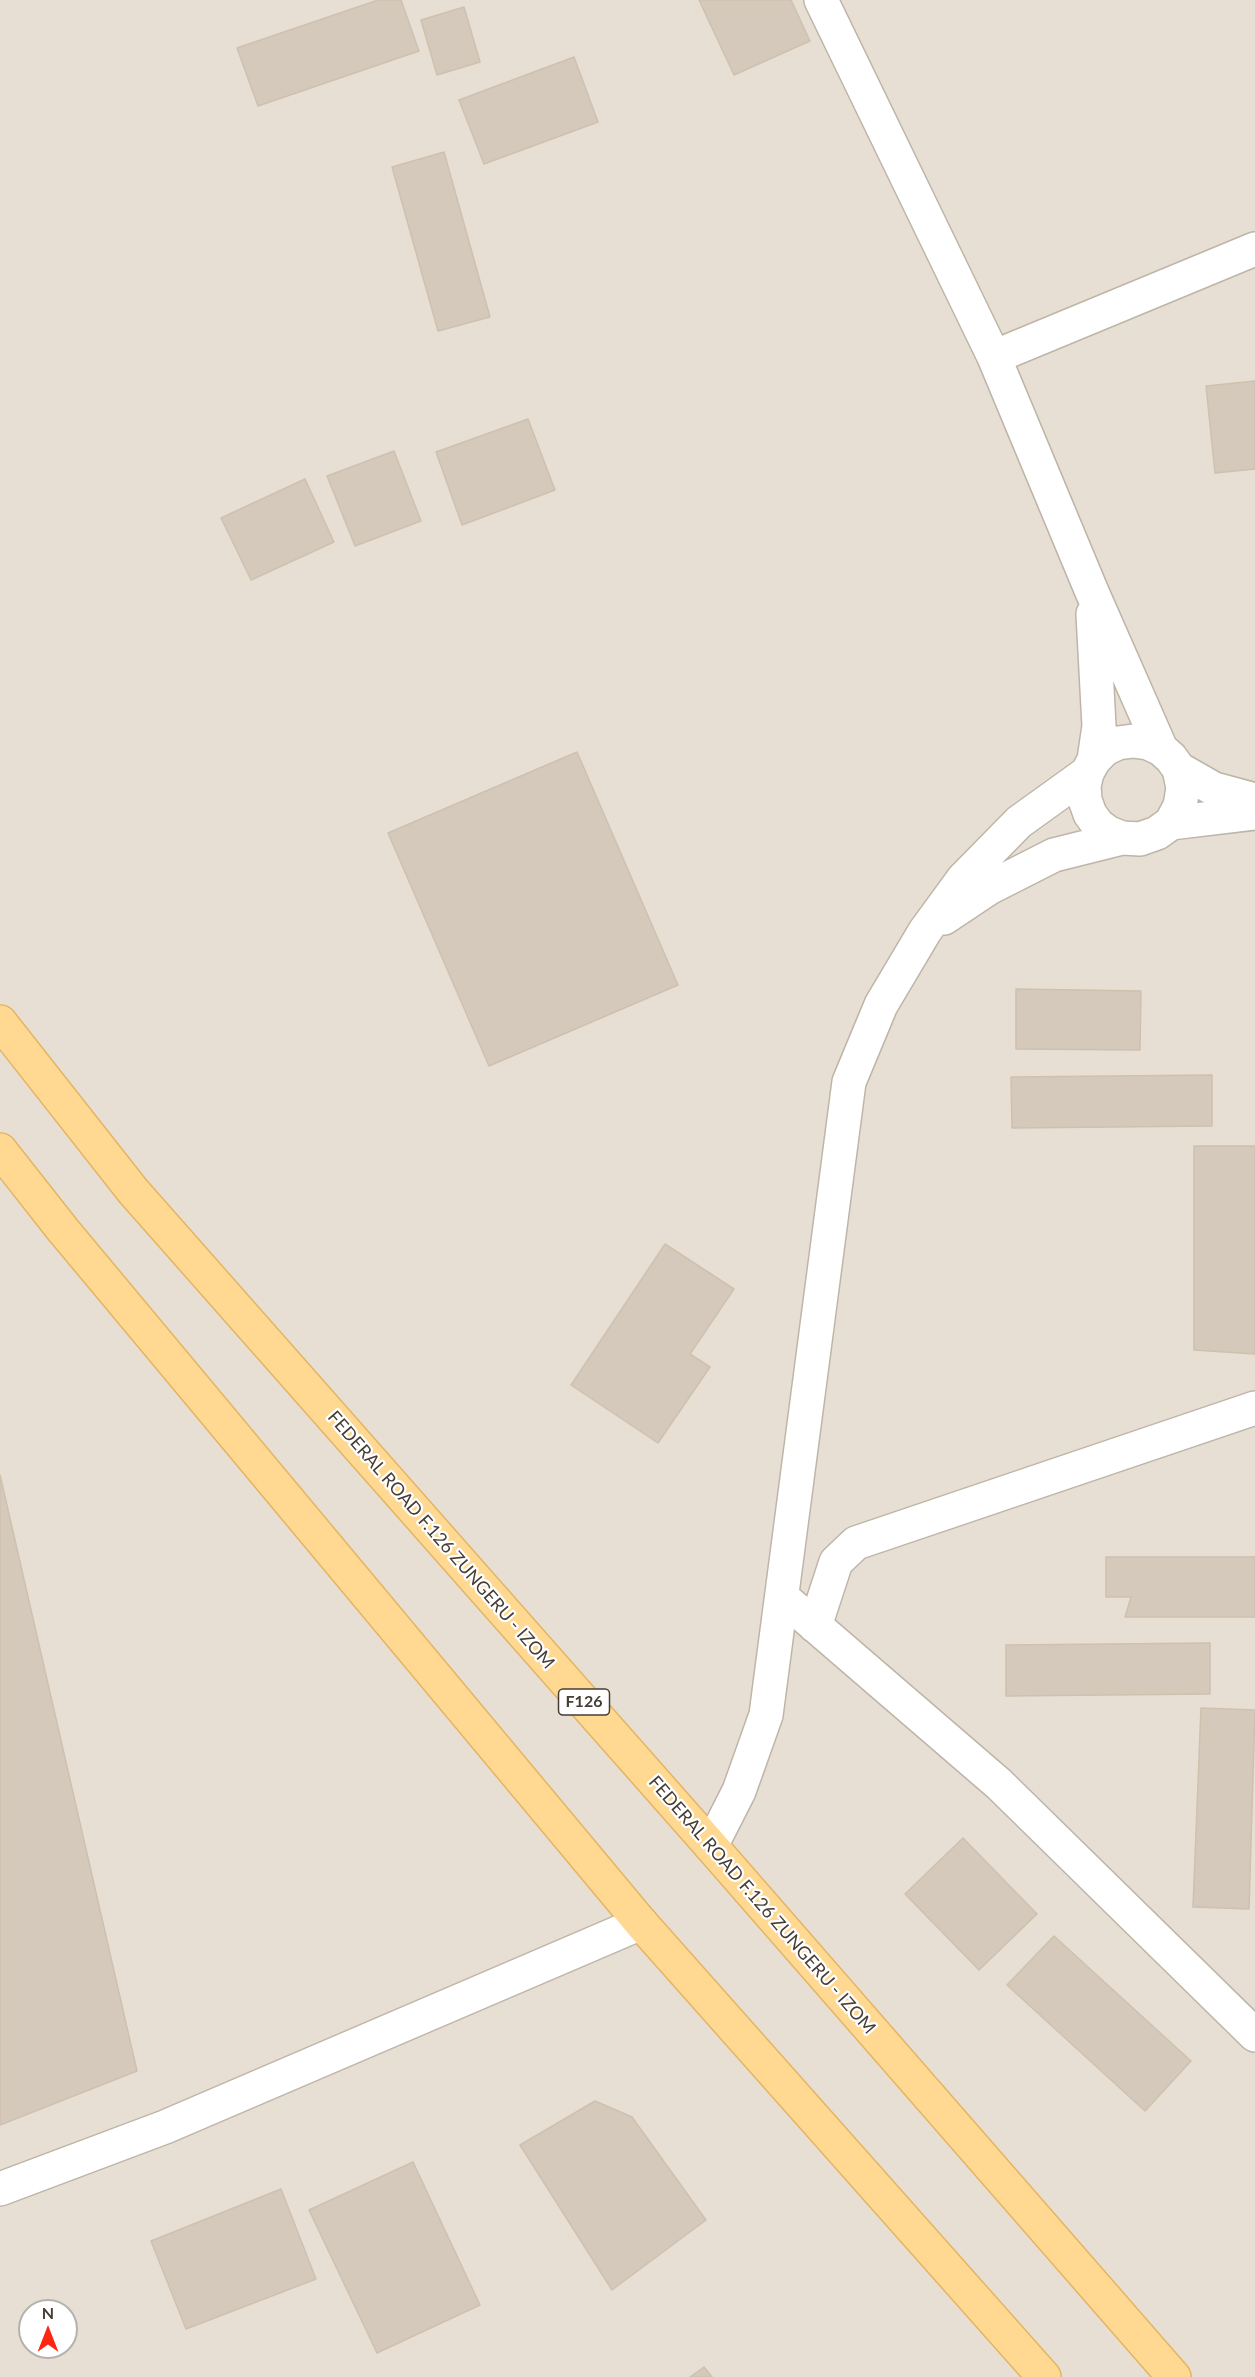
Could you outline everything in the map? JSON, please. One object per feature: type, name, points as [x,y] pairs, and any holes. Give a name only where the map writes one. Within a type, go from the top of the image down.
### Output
[{"type":"main road","name":"FEDERAL ROAD F.126 ZUNGERU - IZOM","points":[[0,1022],[133,1191],[711,1846],[1174,2377]]},
{"type":"main road","points":[[0,1150],[63,1230],[642,1923],[1044,2377]]},
{"type":"street","points":[[821,0],[994,357],[1092,592],[1183,788],[1180,806],[1171,823],[1157,833],[1140,839],[1122,838],[1054,855],[989,888],[925,931]]},
{"type":"street","points":[[994,357],[1255,249]]},
{"type":"street","points":[[1092,592],[1099,726],[1091,766],[1084,786],[1085,800],[1090,814],[1098,825],[1122,838]]},
{"type":"street","points":[[711,1846],[739,1791],[766,1715],[849,1082],[881,1005],[925,931],[963,879],[1019,822],[1091,766],[1105,749],[1118,743],[1133,741],[1148,743],[1214,789],[1255,800]]},
{"type":"street","points":[[1171,823],[1255,813]]},
{"type":"street","points":[[815,1626],[836,1562],[856,1543],[1255,1408]]},
{"type":"street","points":[[782,1597],[999,1784],[1255,2035]]},
{"type":"street","points":[[0,2189],[165,2127],[642,1923]]},
{"type":"shaded area","points":[[0,0],[1255,0],[1255,2377],[0,2377]]},
{"type":"building","points":[[378,0],[401,0],[419,51],[258,106],[237,48]]},
{"type":"building","points":[[699,0],[791,0],[810,41],[734,75]]},
{"type":"building","points":[[464,7],[480,62],[437,75],[421,20]]},
{"type":"building","points":[[574,57],[598,122],[484,164],[459,100]]},
{"type":"building","points":[[444,152],[490,317],[438,331],[392,167]]},
{"type":"building","points":[[1255,381],[1255,469],[1215,473],[1206,386]]},
{"type":"building","points":[[528,419],[555,490],[462,525],[436,452]]},
{"type":"building","points":[[394,451],[421,521],[355,546],[327,476]]},
{"type":"building","points":[[305,479],[334,542],[251,580],[221,518]]},
{"type":"building","points":[[577,752],[678,985],[489,1066],[388,833]]},
{"type":"building","points":[[1016,989],[1141,991],[1140,1050],[1016,1049]]},
{"type":"building","points":[[1212,1075],[1212,1126],[1012,1128],[1011,1077]]},
{"type":"building","points":[[1194,1146],[1255,1146],[1255,1354],[1194,1350]]},
{"type":"building","points":[[665,1244],[734,1289],[690,1354],[710,1367],[658,1443],[571,1385]]},
{"type":"building","points":[[0,1475],[137,2071],[0,2125]]},
{"type":"building","points":[[1106,1557],[1255,1557],[1255,1617],[1125,1617],[1131,1597],[1106,1597]]},
{"type":"building","points":[[1210,1643],[1210,1694],[1006,1696],[1006,1645]]},
{"type":"building","points":[[1201,1708],[1255,1710],[1249,1909],[1193,1907]]},
{"type":"building","points":[[963,1838],[1037,1914],[979,1970],[905,1894]]},
{"type":"building","points":[[1054,1936],[1191,2061],[1145,2111],[1007,1985]]},
{"type":"building","points":[[595,2101],[632,2117],[706,2220],[612,2290],[520,2145]]},
{"type":"building","points":[[413,2162],[480,2305],[377,2353],[309,2210]]},
{"type":"building","points":[[281,2189],[316,2279],[186,2329],[151,2241]]},
{"type":"building","points":[[704,2367],[712,2377],[690,2377]]}]
